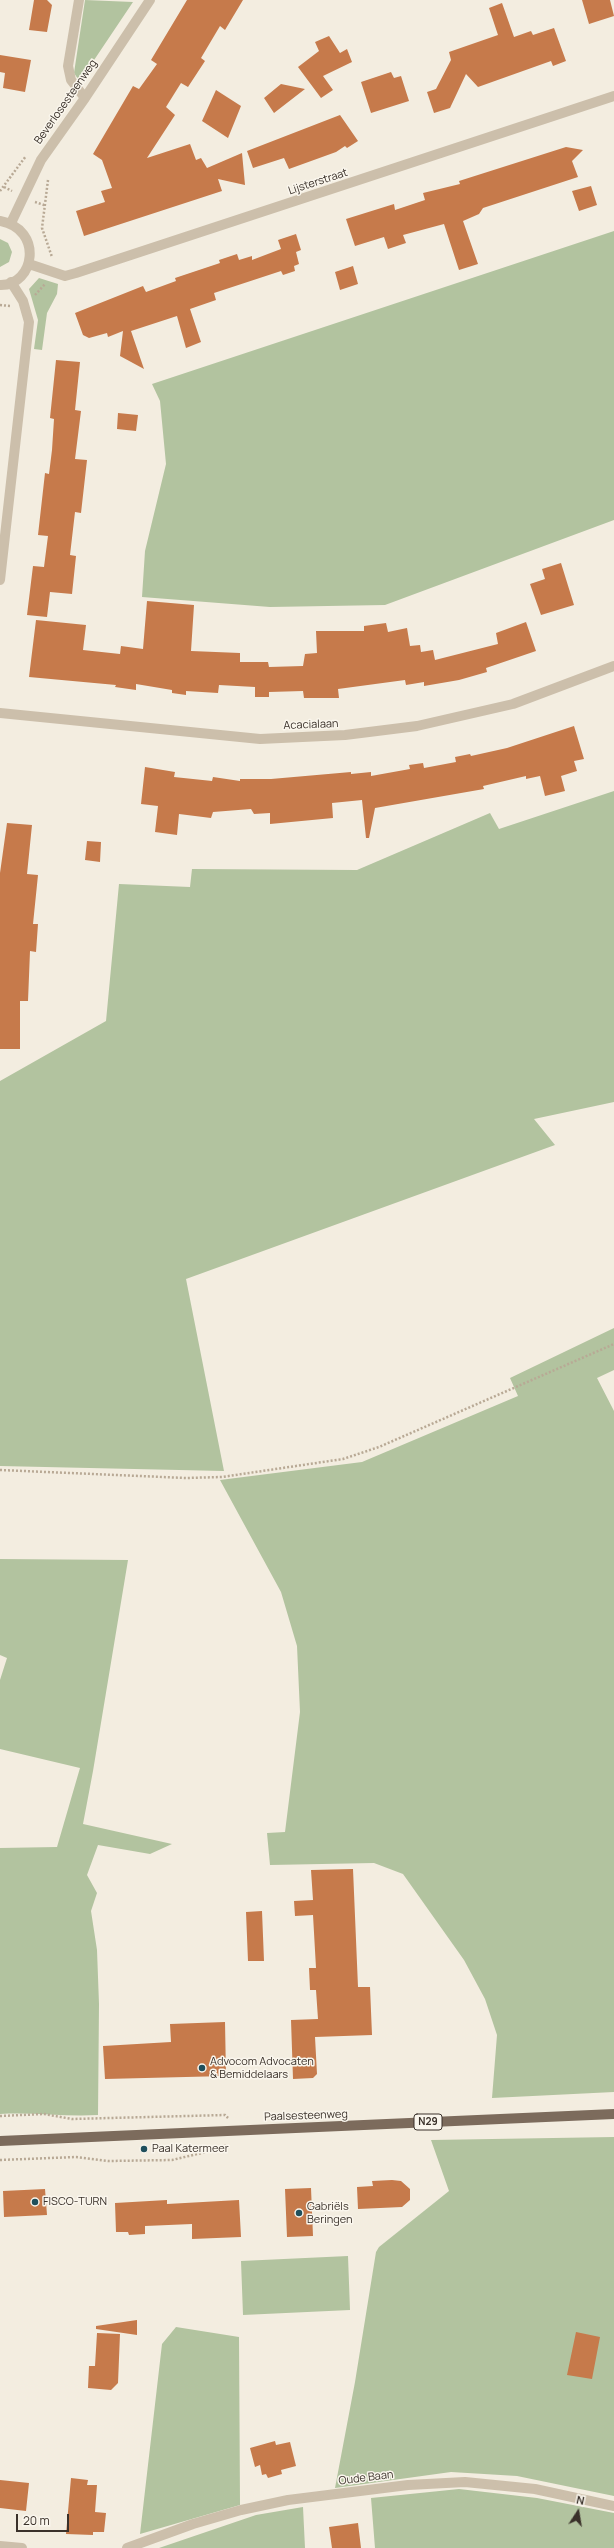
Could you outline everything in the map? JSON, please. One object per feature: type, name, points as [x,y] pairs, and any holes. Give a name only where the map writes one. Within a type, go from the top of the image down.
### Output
[{"type":"main road","name":"Paalsesteenweg","points":[[0,2141],[614,2114]]},
{"type":"street","points":[[79,0],[68,66],[71,80],[85,98]]},
{"type":"street","name":"Beverlosesteenweg","points":[[11,223],[41,160],[85,98],[150,0]]},
{"type":"street","name":"Lijsterstraat","points":[[29,264],[65,276],[76,273],[614,96]]},
{"type":"street","points":[[0,220],[11,223],[25,234],[29,244],[29,264],[19,277],[11,282],[0,285]]},
{"type":"street","points":[[0,580],[28,327],[27,312],[23,301],[11,282]]},
{"type":"street","name":"Acacialaan","points":[[0,713],[260,739],[345,735],[417,726],[513,704],[614,666]]},
{"type":"street","name":"Oude Baan","points":[[127,2548],[193,2524],[241,2510],[288,2500],[408,2485],[465,2482],[527,2488],[614,2506]]},
{"type":"street","points":[[0,2546],[22,2548]]},
{"type":"path","points":[[50,175],[42,222],[43,235],[53,263]]},
{"type":"path","points":[[32,296],[46,282]]},
{"type":"path","points":[[0,304],[11,306]]},
{"type":"path","points":[[0,1470],[186,1478],[222,1477],[343,1459],[379,1447],[614,1344]]},
{"type":"path","points":[[0,2116],[44,2114],[72,2119],[225,2115],[242,2130],[223,2148],[172,2160],[108,2161],[76,2157],[0,2160]]},
{"type":"green space","points":[[85,0],[133,2],[82,78],[78,79],[74,73]]},
{"type":"green space","points":[[614,231],[614,520],[385,605],[270,607],[142,597],[145,551],[166,464],[160,401],[152,384]]},
{"type":"green space","points":[[0,239],[8,243],[12,252],[9,262],[0,267]]},
{"type":"green space","points":[[39,278],[58,284],[57,294],[47,313],[42,350],[34,349],[38,320],[29,289]]},
{"type":"green space","points":[[614,791],[614,1102],[534,1119],[555,1145],[186,1279],[224,1471],[0,1466],[0,1081],[106,1021],[119,884],[190,887],[192,869],[357,870],[490,813],[499,829]]},
{"type":"green space","points":[[614,1328],[614,1370],[597,1378],[614,1411],[614,2092],[492,2098],[497,2035],[485,1999],[464,1960],[403,1874],[374,1863],[270,1865],[267,1833],[285,1832],[300,1712],[297,1646],[281,1592],[220,1480],[362,1462],[518,1396],[510,1378]]},
{"type":"green space","points":[[0,1559],[128,1560],[83,1824],[172,1844],[150,1854],[98,1845],[87,1875],[97,1893],[91,1911],[97,1950],[99,2004],[98,2115],[0,2114],[0,1848],[57,1847],[80,1768],[0,1749],[0,1680],[7,1658],[0,1655]]},
{"type":"green space","points":[[614,2137],[614,2496],[517,2476],[451,2472],[335,2488],[355,2382],[376,2252],[379,2247],[449,2191],[431,2140]]},
{"type":"green space","points":[[348,2256],[350,2310],[243,2315],[241,2261]]},
{"type":"green space","points":[[176,2327],[239,2337],[240,2505],[140,2534],[162,2344]]},
{"type":"green space","points":[[459,2489],[537,2498],[614,2513],[614,2548],[375,2548],[371,2498]]},
{"type":"green space","points":[[303,2507],[305,2548],[159,2548],[256,2515]]},
{"type":"building","points":[[34,0],[47,0],[52,5],[47,32],[29,30]]},
{"type":"building","points":[[187,0],[243,0],[225,30],[220,26],[201,58],[205,61],[188,87],[181,83],[166,107],[175,115],[147,158],[190,144],[196,160],[201,158],[207,168],[242,153],[245,185],[218,179],[222,191],[84,236],[76,211],[105,202],[101,191],[112,188],[102,160],[93,154],[133,86],[139,89],[157,64],[151,60]]},
{"type":"building","points":[[582,0],[610,0],[614,16],[589,24]]},
{"type":"building","points":[[502,3],[514,37],[531,31],[533,35],[554,28],[566,61],[553,66],[551,61],[478,87],[466,74],[450,108],[434,113],[427,92],[436,89],[451,60],[449,52],[498,35],[489,8]]},
{"type":"building","points":[[329,36],[340,53],[347,49],[352,62],[323,76],[333,90],[321,98],[298,67],[319,51],[315,42]]},
{"type":"building","points":[[0,55],[31,60],[25,92],[3,88],[5,73],[0,72]]},
{"type":"building","points":[[391,72],[394,78],[401,76],[409,101],[371,113],[361,82]]},
{"type":"building","points":[[281,84],[305,89],[274,113],[264,98]]},
{"type":"building","points":[[216,90],[241,106],[228,138],[202,121]]},
{"type":"building","points":[[340,115],[358,141],[347,148],[345,146],[336,152],[289,169],[284,158],[253,168],[247,151]]},
{"type":"building","points":[[566,147],[583,150],[572,161],[578,177],[483,208],[479,214],[463,221],[478,264],[459,270],[444,224],[403,235],[406,243],[388,249],[384,237],[355,246],[346,219],[394,204],[395,210],[425,200],[423,193],[460,184],[459,181]]},
{"type":"building","points":[[591,186],[597,205],[579,211],[572,191]]},
{"type":"building","points":[[296,234],[301,250],[296,252],[299,264],[294,266],[295,271],[283,275],[281,271],[214,293],[216,300],[190,309],[201,342],[186,348],[177,316],[131,331],[144,369],[120,356],[123,331],[108,337],[107,333],[89,338],[83,335],[75,313],[143,286],[146,292],[176,281],[175,278],[220,263],[219,260],[237,254],[239,260],[252,256],[252,260],[281,249],[278,240]]},
{"type":"building","points":[[353,266],[358,284],[340,290],[335,272]]},
{"type":"building","points":[[56,360],[80,362],[75,410],[81,411],[75,459],[87,460],[81,513],[75,512],[70,555],[76,556],[72,594],[50,592],[47,617],[27,615],[33,566],[44,567],[48,536],[38,535],[45,473],[49,474],[52,450],[54,419],[50,418]]},
{"type":"building","points":[[118,413],[138,415],[136,431],[117,429]]},
{"type":"building","points":[[561,563],[574,605],[541,615],[530,584],[545,579],[542,569]]},
{"type":"building","points":[[147,601],[194,605],[191,651],[240,653],[240,662],[268,662],[269,667],[303,666],[305,654],[317,653],[316,631],[364,631],[364,626],[386,623],[388,632],[407,628],[410,646],[420,645],[421,652],[433,650],[435,660],[498,644],[496,633],[526,622],[536,651],[486,668],[487,672],[459,680],[424,686],[424,682],[406,685],[405,680],[338,689],[339,698],[304,698],[303,691],[269,692],[269,697],[255,697],[255,687],[219,685],[218,693],[186,691],[186,695],[172,693],[172,690],[136,684],[136,690],[115,687],[116,685],[29,677],[36,620],[86,625],[83,650],[120,654],[121,646],[143,649]]},
{"type":"building","points":[[574,726],[584,759],[574,761],[577,771],[561,776],[565,791],[545,796],[540,776],[526,779],[526,776],[483,786],[484,789],[375,808],[369,838],[366,838],[362,800],[332,803],[333,818],[270,824],[270,813],[254,814],[251,809],[213,812],[211,818],[179,814],[177,835],[155,832],[158,806],[141,804],[145,767],[175,772],[174,777],[212,781],[213,777],[240,781],[240,779],[271,779],[351,772],[351,774],[371,772],[371,776],[410,769],[409,765],[423,763],[424,768],[456,762],[455,757],[470,754],[471,756],[507,748]]},
{"type":"building","points":[[7,823],[32,825],[27,874],[38,875],[33,924],[38,924],[36,952],[30,951],[28,1001],[20,1001],[20,1049],[0,1049],[0,873]]},
{"type":"building","points":[[87,841],[101,842],[100,862],[85,860]]},
{"type":"building","points":[[353,1869],[358,1987],[370,1987],[372,2035],[315,2037],[317,2074],[313,2078],[293,2079],[291,2020],[318,2019],[316,1990],[310,1990],[309,1968],[316,1968],[313,1915],[295,1916],[294,1901],[313,1900],[311,1870]]},
{"type":"building","points":[[262,1911],[264,1961],[248,1961],[246,1912]]},
{"type":"building","points":[[225,2022],[226,2076],[105,2079],[103,2046],[171,2042],[170,2024]]},
{"type":"building","points":[[372,2181],[401,2181],[410,2189],[410,2200],[402,2207],[358,2209],[357,2187],[373,2186]]},
{"type":"building","name":"Gabriëls Beringen","points":[[311,2188],[313,2236],[287,2237],[285,2189]]},
{"type":"building","points":[[45,2189],[47,2215],[4,2217],[3,2191]]},
{"type":"building","points":[[167,2200],[167,2204],[239,2200],[241,2237],[192,2239],[192,2224],[145,2226],[145,2234],[129,2235],[128,2232],[116,2232],[115,2203]]},
{"type":"building","points":[[137,2320],[137,2335],[96,2329],[96,2326]]},
{"type":"building","points":[[576,2332],[600,2337],[592,2379],[567,2375]]},
{"type":"building","points":[[97,2333],[120,2334],[118,2383],[111,2390],[88,2388],[89,2366],[95,2366]]},
{"type":"building","points":[[275,2441],[276,2445],[290,2442],[296,2466],[281,2470],[282,2474],[268,2478],[266,2474],[262,2475],[260,2465],[255,2467],[250,2448]]},
{"type":"building","points":[[71,2478],[88,2480],[87,2485],[97,2485],[95,2512],[106,2513],[104,2532],[93,2532],[93,2535],[66,2534]]},
{"type":"building","points":[[0,2480],[29,2483],[26,2511],[0,2508]]},
{"type":"building","points":[[358,2523],[361,2548],[332,2548],[329,2527]]},
{"type":"place","name":"Advocom Advocaten & Bemiddelaars","points":[[202,2068]]},
{"type":"place","name":"Paal Katermeer","points":[[144,2149]]},
{"type":"place","name":"FISCO-TURN","points":[[35,2202]]},
{"type":"place","name":"Gabriëls Beringen","points":[[299,2213]]}]
